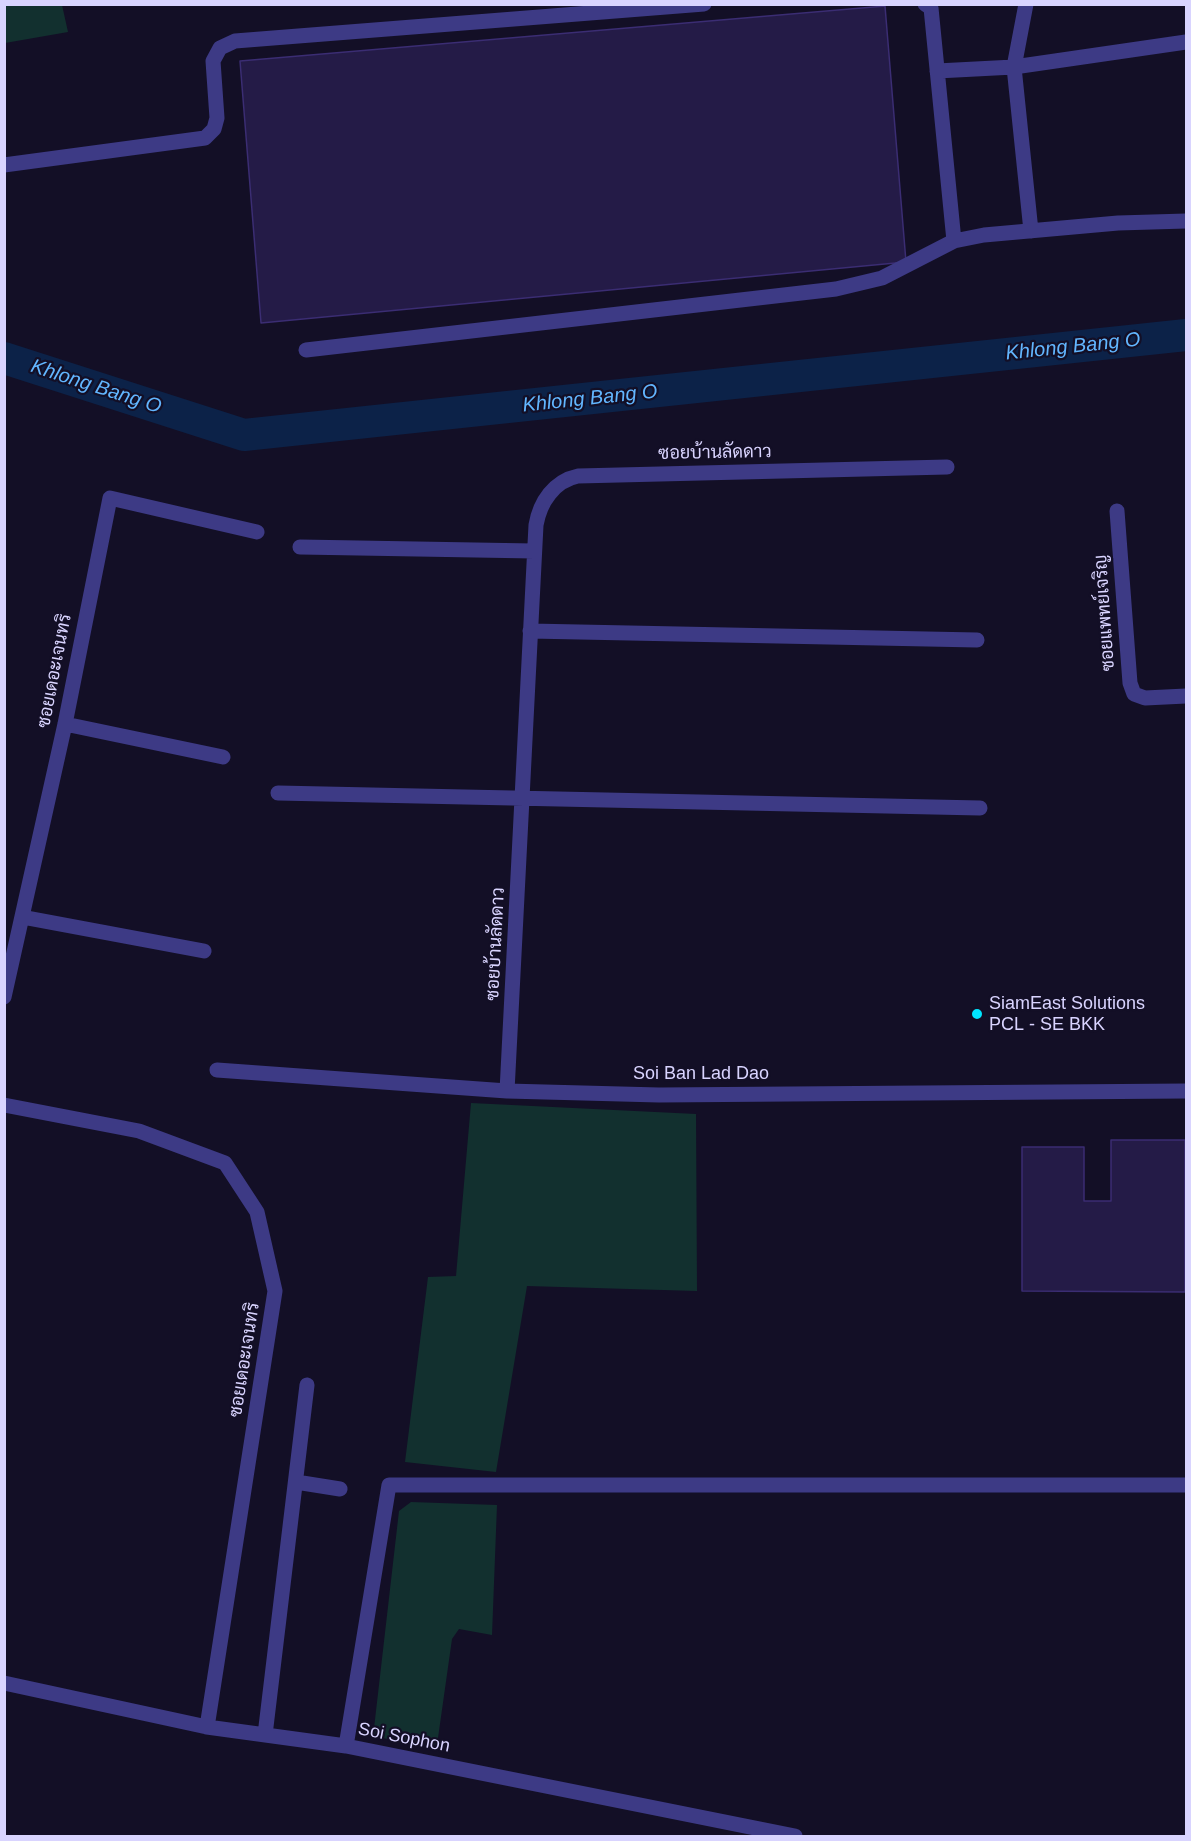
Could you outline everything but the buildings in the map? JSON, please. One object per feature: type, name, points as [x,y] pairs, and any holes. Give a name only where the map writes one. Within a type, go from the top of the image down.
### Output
[{"type":"street","points":[[4,165],[205,138],[214,129],[217,118],[213,61],[220,48],[235,41],[704,4]]},
{"type":"street","points":[[925,4],[931,8],[954,241]]},
{"type":"street","points":[[1026,4],[1014,67],[1030,231]]},
{"type":"street","points":[[937,71],[1014,67],[1186,42]]},
{"type":"street","points":[[306,350],[836,289],[882,278],[954,241],[984,235],[1118,223],[1186,221]]},
{"type":"street","name":"ซอยบ้านลัดดาว","points":[[507,1091],[534,551],[536,525],[542,504],[550,492],[561,482],[573,477],[948,467]]},
{"type":"street","name":"ซอยเดอะเจนทริ","points":[[4,997],[65,724],[110,498],[256,532]]},
{"type":"street","name":"ซอยแพทย์เจริญ","points":[[1117,511],[1130,683],[1134,694],[1145,698],[1186,696]]},
{"type":"street","points":[[300,547],[534,551]]},
{"type":"street","points":[[531,631],[977,640]]},
{"type":"street","points":[[65,724],[223,757]]},
{"type":"street","points":[[278,793],[980,808]]},
{"type":"street","points":[[22,917],[204,951]]},
{"type":"street","name":"Soi Ban Lad Dao","points":[[217,1070],[507,1091],[659,1095],[1186,1091]]},
{"type":"street","name":"ซอยเดอะเจนทริ","points":[[4,1105],[139,1131],[225,1163],[257,1212],[275,1291],[207,1727]]},
{"type":"street","points":[[265,1735],[307,1385]]},
{"type":"street","points":[[296,1482],[340,1489]]},
{"type":"street","points":[[346,1746],[389,1485],[1186,1485]]},
{"type":"street","name":"Soi Sophon","points":[[4,1683],[207,1727],[346,1746],[795,1836]]},
{"type":"green space","points":[[5,4],[62,5],[68,32],[5,43]]},
{"type":"green space","points":[[471,1103],[696,1114],[697,1291],[527,1286],[496,1472],[405,1462],[428,1277],[456,1276]]},
{"type":"green space","points":[[411,1502],[497,1505],[492,1635],[459,1629],[452,1639],[437,1745],[373,1737],[399,1511]]},
{"type":"waterway","name":"Khlong Bang O","points":[[4,358],[244,435],[1186,335]]},
{"type":"place","name":"SiamEast Solutions PCL - SE BKK","points":[[977,1014]]}]
